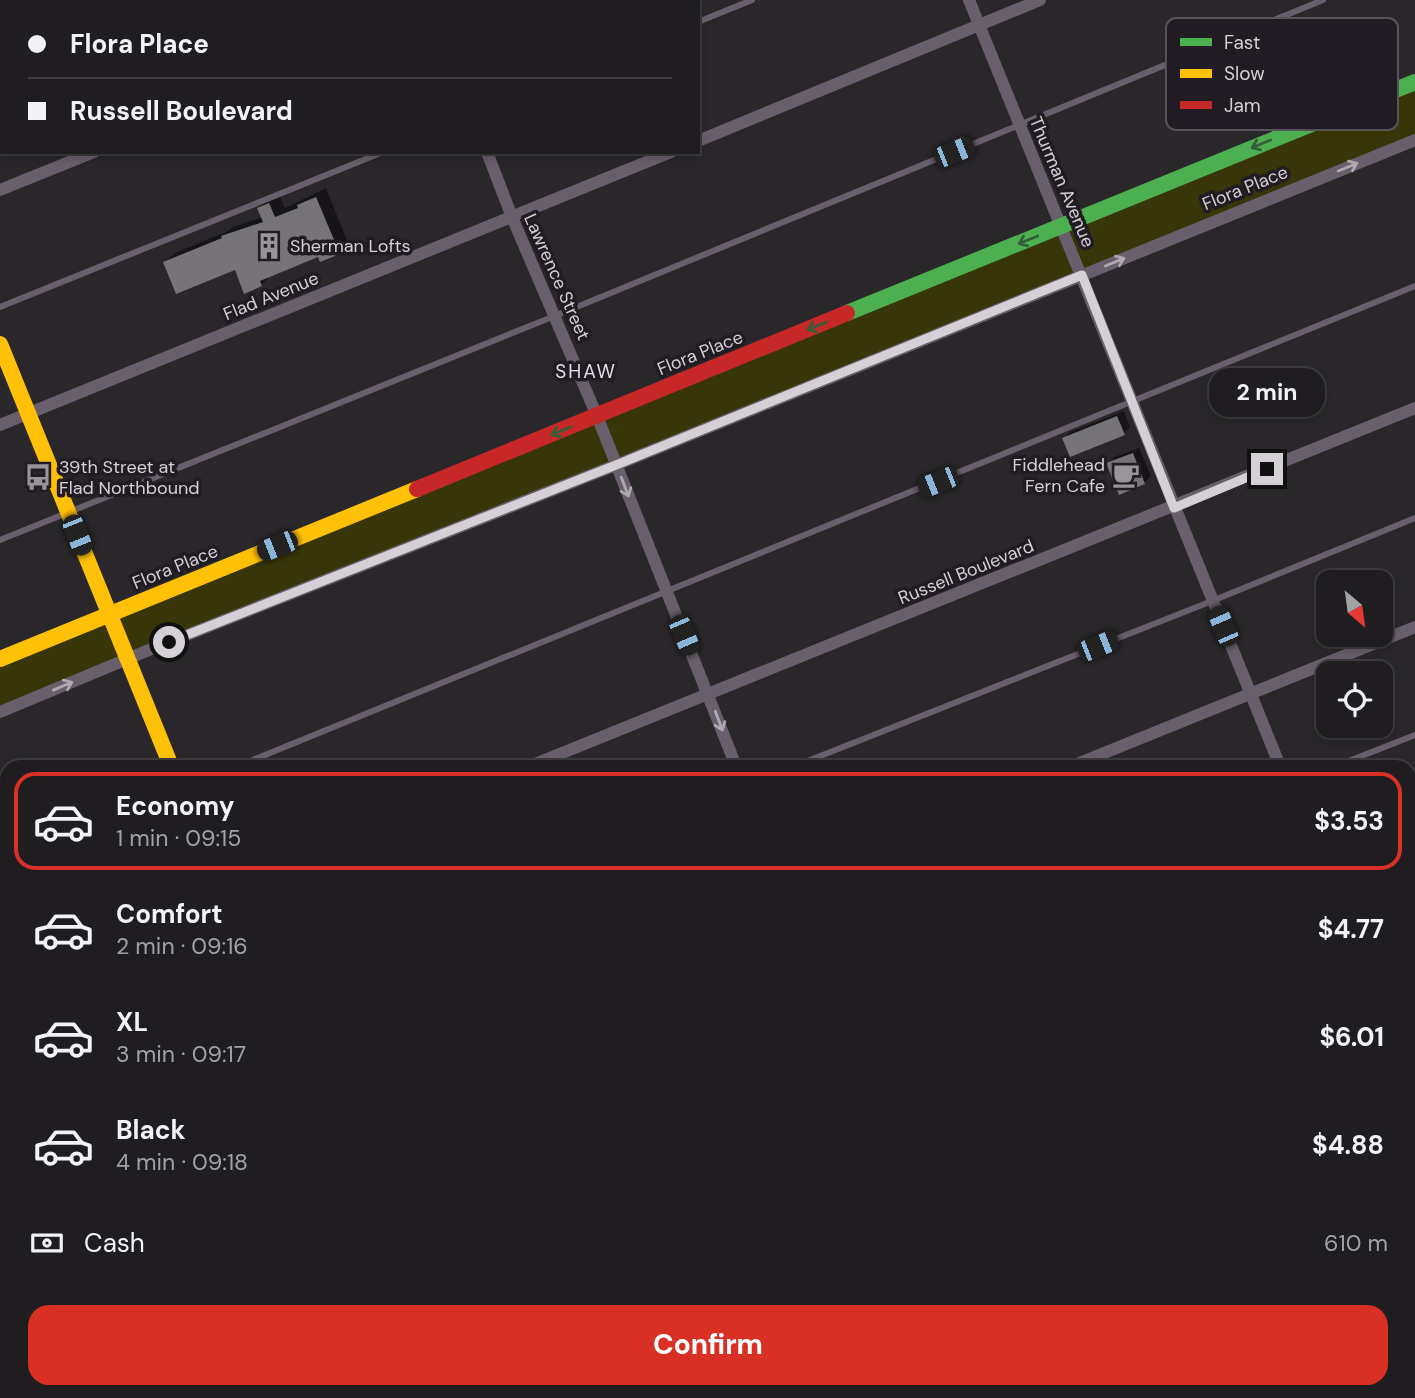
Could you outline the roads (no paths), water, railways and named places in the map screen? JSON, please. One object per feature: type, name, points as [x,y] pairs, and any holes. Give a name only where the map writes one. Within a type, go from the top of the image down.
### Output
[{"type":"main road","name":"Flora Place","points":[[1398,89],[1415,82]]},
{"type":"main road","name":"Flora Place","points":[[0,659],[1297,130]]},
{"type":"main road","points":[[0,344],[169,760]]},
{"type":"street","name":"Thurman Avenue","points":[[969,0],[1277,760]]},
{"type":"street","points":[[700,140],[1040,0]]},
{"type":"street","name":"Flora Place","points":[[0,712],[1415,140]]},
{"type":"street","points":[[0,190],[89,154]]},
{"type":"street","name":"Lawrence Street","points":[[488,154],[512,218],[556,315],[597,416],[734,760]]},
{"type":"street","name":"Flad Avenue","points":[[0,425],[666,154]]},
{"type":"street","name":"Russell Boulevard","points":[[545,760],[1174,508],[1415,408]]},
{"type":"street","points":[[1087,760],[1415,627]]},
{"type":"lane","points":[[700,21],[752,0]]},
{"type":"lane","points":[[1279,18],[1323,0]]},
{"type":"lane","points":[[0,540],[1166,65]]},
{"type":"lane","points":[[0,307],[378,154]]},
{"type":"lane","points":[[253,760],[1415,286]]},
{"type":"lane","points":[[810,760],[1415,518]]},
{"type":"lane","points":[[1351,760],[1415,735]]},
{"type":"place","name":"Sherman Lofts","points":[[269,246]]},
{"type":"place","name":"Fiddlehead Fern Cafe","points":[[1126,475]]},
{"type":"place","name":"39th Street at Flad Northbound","points":[[38,477]]},
{"type":"district","name":"SHAW","points":[[586,371]]}]
